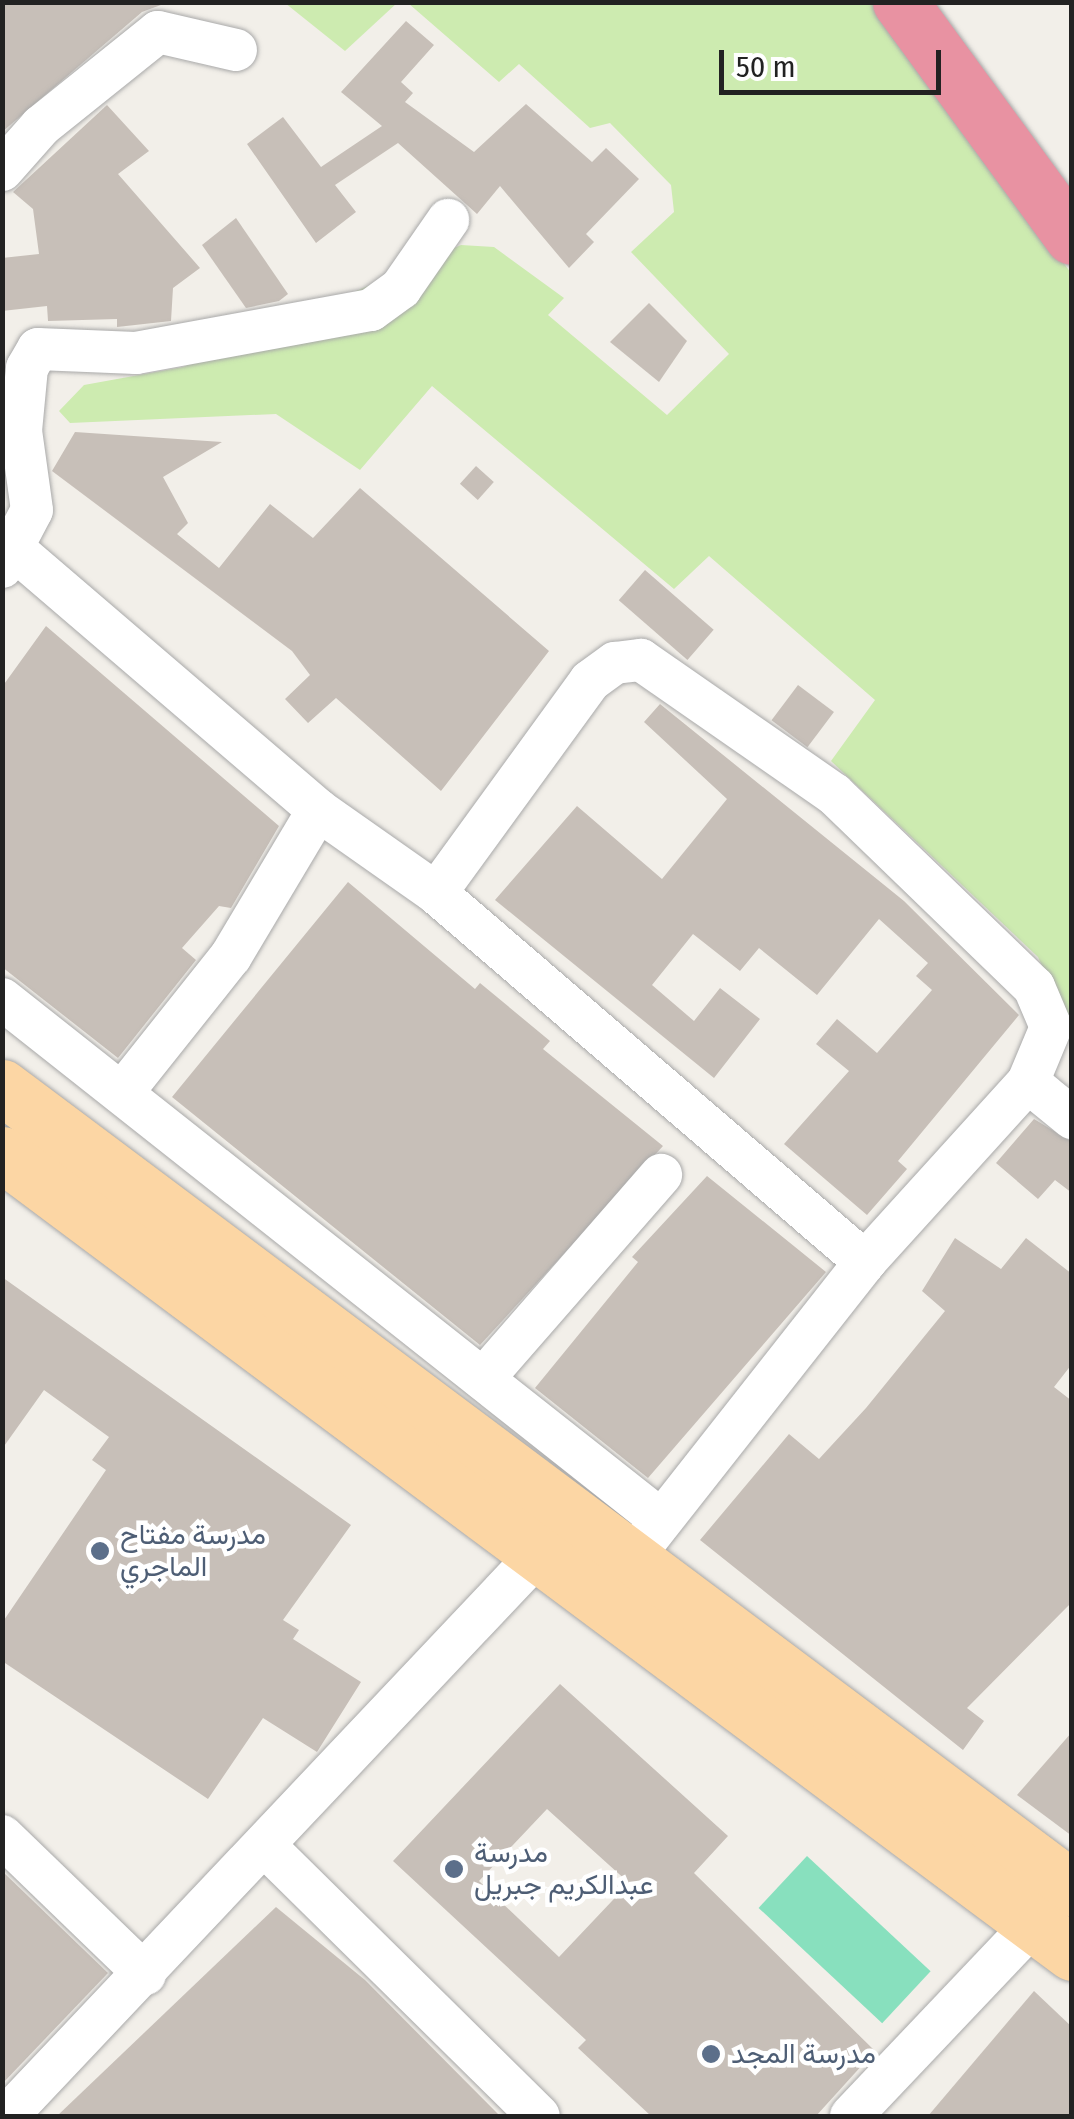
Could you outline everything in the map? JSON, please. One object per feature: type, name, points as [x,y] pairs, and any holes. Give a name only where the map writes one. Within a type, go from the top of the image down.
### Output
[{"type":"highway","points":[[900,2],[1072,237]]},
{"type":"highway","points":[[948,2],[1072,172]]},
{"type":"main road","points":[[2,1087],[559,1533],[1059,1921]]},
{"type":"main road","points":[[2,1154],[559,1533],[648,1538],[1059,1921]]},
{"type":"street","points":[[2,170],[41,126],[158,32],[236,50]]},
{"type":"street","points":[[448,220],[401,288],[371,310],[136,353],[38,349],[21,431],[32,510],[8,551],[318,810],[436,893],[865,1262]]},
{"type":"street","points":[[2,999],[483,1380],[648,1538],[865,1262],[1028,1082],[1051,1027],[1034,987],[834,794],[641,660],[615,663],[590,680],[436,893]]},
{"type":"street","points":[[122,1093],[231,956],[318,810]]},
{"type":"street","points":[[1028,1082],[1072,1118]]},
{"type":"street","points":[[483,1380],[661,1175]]},
{"type":"street","points":[[27,2110],[145,1974],[559,1533]]},
{"type":"street","points":[[2,1836],[145,1974]]},
{"type":"street","points":[[266,1847],[539,2116]]},
{"type":"street","points":[[868,2111],[1059,1921]]},
{"type":"green space","points":[[285,3],[397,3],[345,51]]},
{"type":"green space","points":[[408,3],[873,3],[1071,273],[1071,1031],[1038,957],[831,761],[875,700],[709,556],[674,589],[432,386],[360,470],[276,414],[70,423],[59,411],[84,385],[183,367],[461,245],[494,247],[564,298],[548,315],[667,415],[729,354],[631,252],[674,212],[671,185],[610,123],[590,128],[519,64],[499,82]]},
{"type":"green space","points":[[807,1856],[931,1971],[882,2023],[759,1908]]},
{"type":"building","points":[[2,2],[169,2],[142,12],[2,132]]},
{"type":"building","points":[[406,21],[434,45],[401,82],[413,93],[405,102],[474,152],[526,104],[592,162],[606,148],[639,179],[586,234],[594,242],[569,268],[500,186],[477,214],[398,143],[335,185],[356,212],[316,243],[247,144],[283,117],[321,167],[382,126],[341,92]]},
{"type":"building","points":[[107,105],[149,151],[118,174],[200,268],[173,288],[171,321],[117,327],[117,319],[48,321],[47,306],[2,311],[2,258],[39,254],[33,209],[13,192]]},
{"type":"building","points":[[236,218],[288,294],[279,301],[246,308],[202,245]]},
{"type":"building","points":[[649,303],[687,341],[659,382],[610,342]]},
{"type":"building","points":[[75,432],[222,442],[163,477],[188,523],[177,534],[219,568],[270,504],[313,538],[360,488],[549,651],[441,791],[336,698],[308,723],[285,699],[310,675],[292,651],[52,471]]},
{"type":"building","points":[[476,466],[494,482],[478,500],[460,484]]},
{"type":"building","points":[[645,570],[714,630],[687,660],[619,600]]},
{"type":"building","points":[[46,626],[279,826],[231,908],[219,906],[182,948],[196,960],[118,1058],[2,967],[2,687]]},
{"type":"building","points":[[798,685],[834,712],[807,747],[772,720]]},
{"type":"building","points":[[660,704],[904,901],[1019,1015],[898,1161],[907,1169],[867,1215],[784,1144],[849,1071],[816,1044],[837,1019],[877,1053],[932,990],[916,976],[928,963],[879,919],[817,995],[759,948],[740,971],[693,934],[652,985],[694,1021],[720,988],[760,1019],[714,1078],[495,900],[577,806],[662,879],[727,799],[644,722]]},
{"type":"building","points":[[348,882],[475,989],[480,983],[550,1041],[543,1049],[663,1146],[480,1345],[172,1097]]},
{"type":"building","points":[[1034,1119],[1072,1142],[1072,1193],[1055,1180],[1038,1199],[996,1163]]},
{"type":"building","points":[[707,1176],[826,1272],[648,1478],[535,1388],[638,1262],[632,1257]]},
{"type":"building","points":[[955,1238],[1001,1269],[1026,1238],[1072,1274],[1072,1364],[1054,1387],[1072,1401],[1072,1602],[967,1708],[984,1721],[963,1750],[700,1540],[789,1434],[819,1459],[866,1408],[945,1311],[922,1291]]},
{"type":"building","points":[[2,1277],[351,1525],[283,1620],[299,1630],[293,1639],[361,1682],[317,1752],[263,1718],[208,1799],[2,1661],[2,1623],[106,1470],[92,1460],[109,1437],[44,1390],[2,1449]]},
{"type":"building","points":[[560,1684],[728,1836],[694,1873],[875,2051],[816,2116],[651,2116],[578,2048],[586,2040],[393,1861]],"holes":[[[547,1809],[629,1883],[559,1957],[479,1881]]]},
{"type":"building","points":[[1072,1732],[1072,1836],[1017,1795]]},
{"type":"building","points":[[2,1871],[108,1973],[2,2084]]},
{"type":"building","points":[[276,1907],[365,1980],[500,2116],[57,2116]]},
{"type":"building","points":[[1034,1991],[1072,2027],[1072,2116],[928,2116]]},
{"type":"place","name":"مدرسة مفتاح الماجري","points":[[100,1551]]},
{"type":"place","name":"مدرسة عبدالكريم جبريل","points":[[454,1869]]},
{"type":"place","name":"مدرسة المجد","points":[[711,2054]]}]
